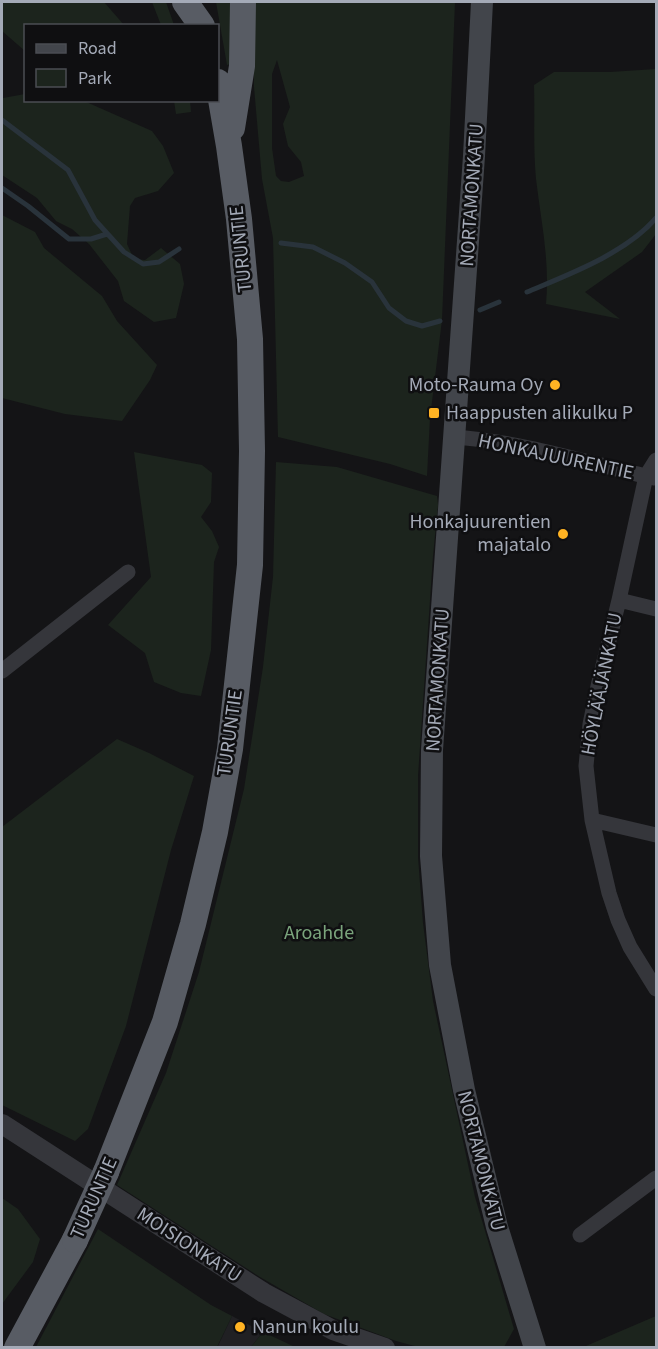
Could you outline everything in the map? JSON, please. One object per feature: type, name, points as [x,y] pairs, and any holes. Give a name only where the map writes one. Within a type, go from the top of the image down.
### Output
[{"type":"highway","points":[[185,2],[201,24]]},
{"type":"highway","points":[[202,2],[207,24]]},
{"type":"highway","points":[[229,146],[242,66],[243,2]]},
{"type":"highway","name":"TURUNTIE","points":[[17,1347],[75,1240],[106,1172],[165,1022],[193,924],[215,832],[230,749],[250,565],[252,451],[250,339],[239,219],[219,88]]},
{"type":"main road","name":"NORTAMONKATU","points":[[482,2],[475,145],[430,793],[431,856],[442,977],[466,1100],[497,1227],[535,1347]]},
{"type":"street","name":"HONKAJUURENTIE","points":[[455,437],[544,451],[651,477]]},
{"type":"street","points":[[651,477],[657,460]]},
{"type":"street","name":"HÖYLÄÄJÄNKATU","points":[[651,477],[597,686],[586,766],[592,820],[609,893],[630,947],[657,989]]},
{"type":"street","points":[[2,671],[128,572]]},
{"type":"street","points":[[619,600],[657,609]]},
{"type":"street","points":[[592,820],[657,835]]},
{"type":"street","name":"MOISIONKATU","points":[[2,1124],[264,1293],[333,1330],[385,1347]]},
{"type":"street","points":[[580,1235],[657,1178]]},
{"type":"shaded area","name":"Nanun koulu","points":[[232,1316],[263,1332],[251,1347],[217,1348]]},
{"type":"green space","points":[[2,2],[104,2],[123,24],[24,24],[24,50],[2,31]]},
{"type":"green space","points":[[152,2],[166,2],[174,24],[161,24]]},
{"type":"green space","points":[[216,2],[232,2],[233,63],[227,65]]},
{"type":"green space","points":[[254,2],[455,2],[442,320],[430,418],[427,476],[390,464],[278,437],[273,238],[262,179],[254,87]],"holes":[[[277,60],[290,107],[283,124],[288,146],[301,162],[304,176],[289,182],[281,181],[276,176],[272,148],[272,74]]]},
{"type":"green space","points":[[656,69],[656,234],[642,252],[585,292],[620,319],[546,304],[546,257],[535,167],[534,85],[554,72]]},
{"type":"green space","points":[[24,94],[24,102],[86,102],[152,131],[163,146],[174,173],[158,191],[135,198],[130,206],[127,244],[134,259],[145,260],[161,248],[180,264],[184,284],[176,318],[154,322],[124,301],[118,281],[89,244],[72,229],[56,221],[37,198],[2,175],[2,96],[3,98]]},
{"type":"green space","points":[[174,102],[190,102],[191,112],[176,114]]},
{"type":"green space","points":[[2,215],[35,232],[44,248],[102,296],[117,321],[157,365],[150,380],[122,421],[65,414],[2,398]]},
{"type":"green space","points":[[134,452],[202,465],[212,473],[211,502],[201,517],[212,531],[219,547],[214,562],[211,650],[201,696],[181,693],[154,682],[145,653],[108,625],[151,577]]},
{"type":"green space","name":"Aroahde","points":[[276,462],[337,467],[437,496],[418,776],[418,857],[423,923],[433,1001],[475,1197],[514,1329],[504,1347],[422,1348],[396,1341],[324,1314],[260,1277],[117,1185],[166,1073],[199,972],[244,789],[263,667],[273,577]]},
{"type":"green space","points":[[117,739],[194,776],[171,850],[126,1026],[88,1129],[75,1141],[2,1105],[2,827]]},
{"type":"green space","points":[[2,1198],[18,1209],[40,1239],[33,1262],[2,1304]]},
{"type":"green space","points":[[98,1229],[211,1305],[232,1316],[217,1347],[36,1347]]},
{"type":"green space","points":[[656,1316],[656,1347],[586,1347],[586,1346]]},
{"type":"green space","points":[[263,1332],[295,1347],[251,1347]]},
{"type":"waterway","points":[[2,120],[68,170],[95,220],[124,252],[143,264],[159,262],[179,249]]},
{"type":"waterway","points":[[2,188],[69,239],[91,239],[107,234]]},
{"type":"waterway","points":[[527,292],[579,270],[613,252],[629,242],[656,218]]},
{"type":"waterway","points":[[281,243],[313,247],[345,263],[372,282],[389,308],[406,321],[422,326],[440,321]]},
{"type":"waterway","points":[[480,310],[499,302]]},
{"type":"place","name":"Moto-Rauma Oy","points":[[555,385]]},
{"type":"place","name":"Haappusten alikulku P","points":[[434,413]]},
{"type":"place","name":"Honkajuurentien majatalo","points":[[563,534]]},
{"type":"place","name":"Nanun koulu","points":[[240,1327]]}]
